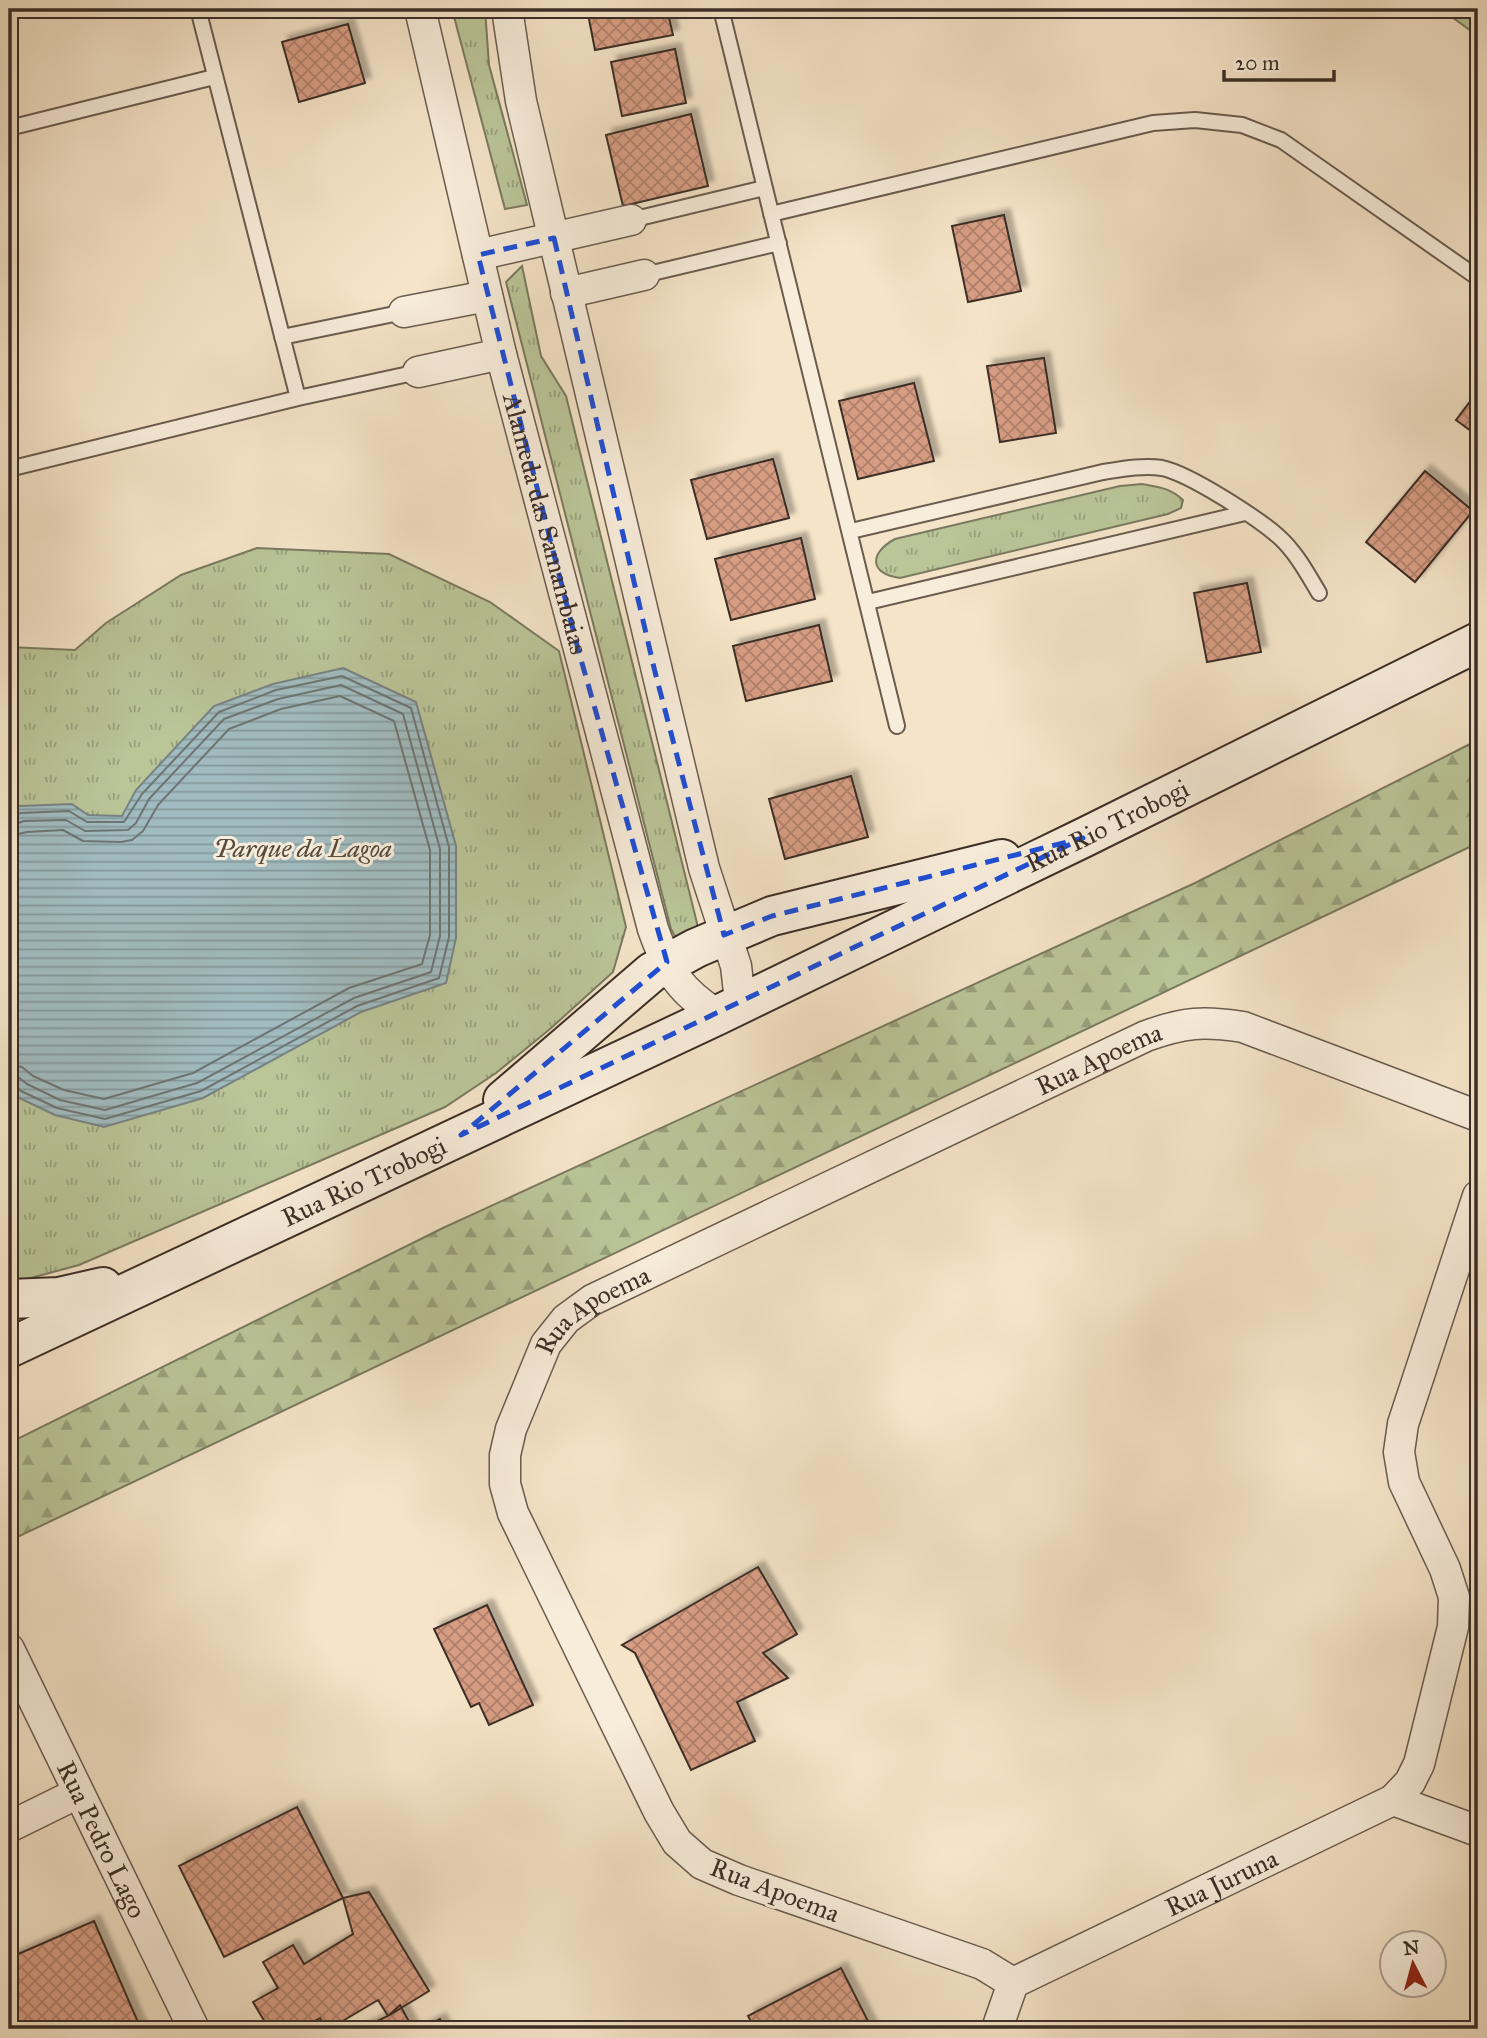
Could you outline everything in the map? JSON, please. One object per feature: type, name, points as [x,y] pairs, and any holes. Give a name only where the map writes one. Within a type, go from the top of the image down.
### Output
[{"type":"main road","name":"Rua Rio Trobogi","points":[[9,1348],[727,1010],[1083,838],[1478,642]]},
{"type":"main road","points":[[461,1135],[667,962],[772,916],[1083,838]]},
{"type":"main road","points":[[9,1299],[59,1297],[173,1271]]},
{"type":"street","name":"Alameda das Samambaias","points":[[420,9],[501,354],[649,915],[667,962],[684,990],[727,1010]]},
{"type":"street","points":[[507,9],[521,101],[658,685],[704,868],[738,979],[727,1010]]},
{"type":"street","points":[[478,255],[631,220]]},
{"type":"street","points":[[566,293],[644,275]]},
{"type":"street","points":[[404,312],[487,296]]},
{"type":"street","points":[[418,372],[501,354]]},
{"type":"street","name":"Rua Apoema","points":[[1013,1983],[982,1964],[738,1880],[702,1864],[677,1842],[659,1812],[513,1513],[505,1484],[505,1455],[511,1429],[546,1344],[566,1319],[592,1300],[1146,1036],[1177,1025],[1209,1022],[1243,1027],[1478,1115]]},
{"type":"street","points":[[1478,1196],[1403,1424],[1399,1452],[1404,1482],[1445,1569],[1454,1597],[1453,1627],[1419,1764],[1410,1782],[1393,1800],[1478,1831]]},
{"type":"street","name":"Rua Pedro Lago","points":[[9,1649],[194,2029]]},
{"type":"street","points":[[9,1827],[78,1793]]},
{"type":"street","name":"Rua Juruna","points":[[1013,1983],[1393,1800]]},
{"type":"street","points":[[997,2029],[1013,1983]]},
{"type":"lane","points":[[198,9],[298,398]]},
{"type":"lane","points":[[721,9],[897,726]]},
{"type":"lane","points":[[9,128],[214,77]]},
{"type":"lane","points":[[771,214],[1153,123],[1195,120],[1241,125],[1281,140],[1478,278]]},
{"type":"lane","points":[[631,220],[764,188]]},
{"type":"lane","points":[[644,275],[779,243]]},
{"type":"lane","points":[[282,337],[404,312]]},
{"type":"lane","points":[[9,469],[298,398],[418,372]]},
{"type":"lane","points":[[851,531],[1103,472],[1132,467],[1162,468],[1191,478],[1278,536],[1299,559],[1319,593]]},
{"type":"lane","points":[[868,602],[1245,513]]},
{"type":"highlighted area","points":[[554,238],[655,672],[724,935],[772,916],[1083,838],[461,1135],[667,962],[578,649],[478,255]]},
{"type":"green space","points":[[452,9],[485,9],[489,65],[527,205],[505,209]]},
{"type":"green space","points":[[1441,9],[1478,9],[1478,36]]},
{"type":"green space","points":[[522,266],[541,356],[566,396],[697,923],[697,934],[677,940],[671,929],[506,282]]},
{"type":"green space","points":[[1142,484],[1174,493],[1183,500],[1181,508],[1168,514],[900,578],[882,572],[876,562],[880,550],[895,539],[1120,486]]},
{"type":"green space","name":"Parque da Lagoa","points":[[257,548],[389,554],[490,602],[559,651],[626,927],[613,972],[496,1073],[445,1107],[79,1265],[27,1279],[9,1279],[9,647],[75,650],[106,623],[181,575]]},
{"type":"green space","points":[[1478,740],[1478,843],[9,1541],[9,1443],[443,1228],[1195,883]]},
{"type":"water","points":[[343,668],[416,702],[456,846],[456,938],[446,983],[361,1012],[203,1098],[104,1127],[55,1115],[15,1096],[9,1087],[9,811],[19,806],[72,804],[88,815],[122,816],[136,790],[214,706],[273,684]]},
{"type":"building","points":[[587,9],[667,9],[673,35],[595,50]]},
{"type":"building","points":[[348,24],[365,83],[299,102],[282,42]]},
{"type":"building","points":[[675,49],[686,103],[622,116],[611,62]]},
{"type":"building","points":[[691,114],[708,186],[623,206],[606,135]]},
{"type":"building","points":[[1004,215],[1021,291],[968,302],[952,226]]},
{"type":"building","points":[[1044,358],[1056,433],[1000,442],[987,366]]},
{"type":"building","points":[[914,383],[934,461],[858,479],[839,401]]},
{"type":"building","points":[[1478,391],[1478,436],[1456,420]]},
{"type":"building","points":[[773,459],[789,518],[707,539],[691,480]]},
{"type":"building","points":[[1425,471],[1473,511],[1415,582],[1366,542]]},
{"type":"building","points":[[801,538],[815,599],[731,620],[715,559]]},
{"type":"building","points":[[1247,583],[1261,652],[1207,662],[1194,593]]},
{"type":"building","points":[[819,625],[832,681],[746,701],[733,646]]},
{"type":"building","points":[[851,776],[868,837],[785,859],[769,799]]},
{"type":"building","points":[[758,1567],[797,1634],[763,1653],[788,1678],[737,1702],[755,1741],[691,1770],[635,1653],[622,1645]]},
{"type":"building","points":[[487,1605],[533,1705],[489,1725],[479,1703],[471,1707],[434,1629]]},
{"type":"building","points":[[297,1807],[343,1898],[224,1957],[179,1866]]},
{"type":"building","points":[[369,1892],[429,1991],[388,2016],[378,2000],[329,2029],[320,2018],[300,2029],[269,2029],[253,2002],[278,1988],[263,1962],[293,1945],[304,1964],[353,1934],[343,1898]]},
{"type":"building","points":[[94,1921],[141,2029],[10,2029],[9,1958]]},
{"type":"building","points":[[841,1968],[872,2029],[755,2029],[748,2016]]},
{"type":"building","points":[[400,2005],[413,2029],[360,2029],[388,2016]]},
{"type":"building","points":[[440,2019],[445,2029],[420,2029]]}]
